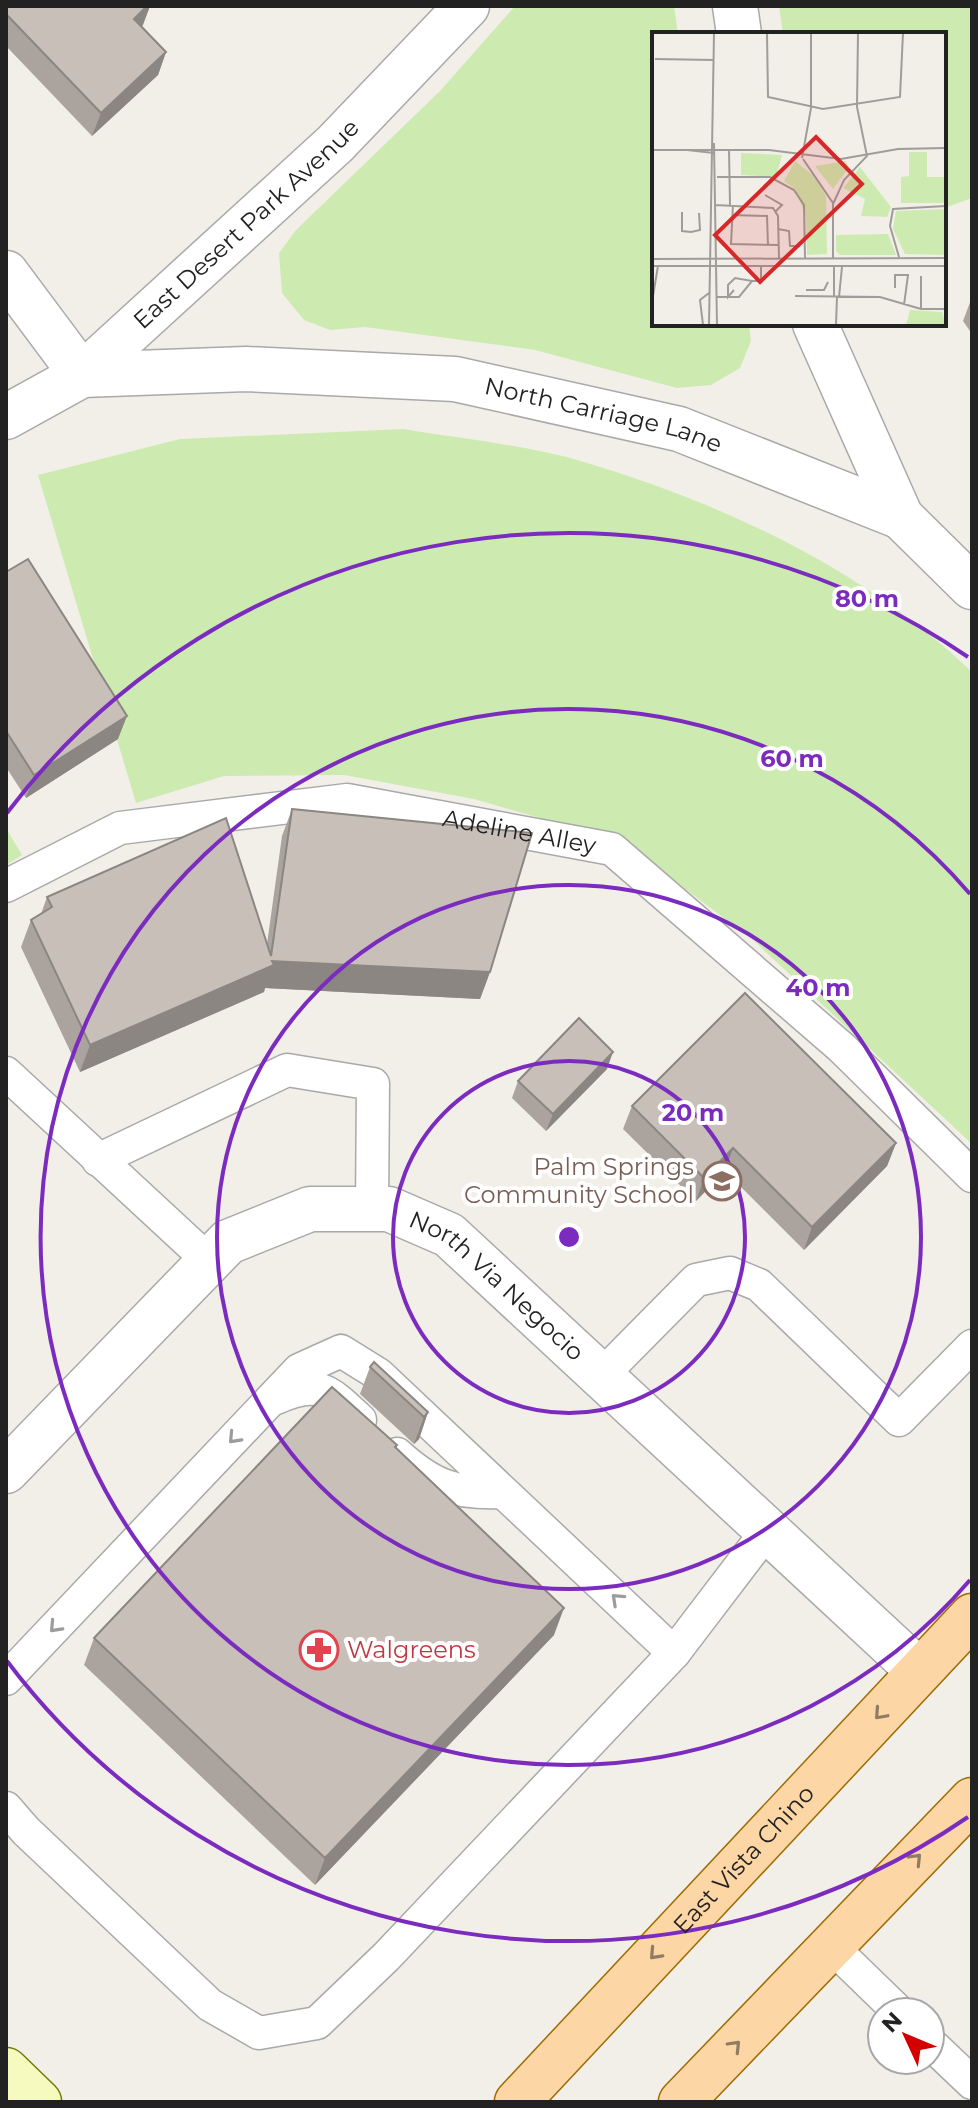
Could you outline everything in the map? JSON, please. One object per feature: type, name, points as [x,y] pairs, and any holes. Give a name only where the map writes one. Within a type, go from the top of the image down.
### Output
[{"type":"main road","name":"East Vista Chino","points":[[517,2102],[972,1616]]},
{"type":"main road","points":[[681,2102],[972,1800]]},
{"type":"main road","points":[[6,2070],[39,2102]]},
{"type":"street","name":"East Desert Park Avenue","points":[[6,417],[82,375],[335,144],[467,6]]},
{"type":"street","points":[[735,6],[739,32]]},
{"type":"street","points":[[6,273],[82,375]]},
{"type":"street","points":[[816,326],[901,517],[972,587]]},
{"type":"street","name":"North Carriage Lane","points":[[82,375],[246,369],[455,379],[679,429],[901,517]]},
{"type":"street","name":"North Via Negocio","points":[[6,1471],[228,1242],[310,1209],[389,1209],[449,1235],[919,1671]]},
{"type":"lane","name":"Adeline Alley","points":[[6,886],[120,828],[347,800],[612,849],[842,1048],[972,1176]]},
{"type":"lane","points":[[98,1160],[287,1070],[373,1084],[372,1209]]},
{"type":"lane","points":[[6,1073],[209,1261]]},
{"type":"lane","points":[[602,1375],[696,1280],[730,1273],[759,1285],[899,1420],[972,1346]]},
{"type":"lane","points":[[6,1679],[299,1370],[341,1351],[378,1374],[674,1653]]},
{"type":"lane","points":[[270,1401],[302,1388],[321,1388],[335,1396],[423,1477],[454,1490],[502,1492]]},
{"type":"lane","points":[[6,1808],[26,1831],[210,2005],[259,2033],[317,2023],[386,1957],[674,1653],[767,1531]]},
{"type":"lane","points":[[832,1947],[883,1996]]},
{"type":"lane","points":[[946,2058],[972,2083]]},
{"type":"green space","points":[[515,6],[674,6],[678,32],[652,32],[652,326],[749,326],[751,341],[740,368],[711,385],[677,388],[535,350],[365,327],[330,330],[304,320],[282,293],[279,253],[296,230],[440,91]]},
{"type":"green space","points":[[779,6],[972,6],[972,198],[946,207],[946,32],[783,32]]},
{"type":"green space","points":[[404,429],[563,456],[637,479],[741,520],[791,544],[886,602],[972,672],[972,1144],[753,940],[623,842],[474,799],[344,775],[224,776],[136,803],[38,475],[180,439]]},
{"type":"green space","points":[[6,828],[22,855],[6,865]]},
{"type":"building","points":[[6,6],[147,6],[134,19],[166,52],[101,113],[6,14]]},
{"type":"building","points":[[28,559],[127,716],[34,775],[6,731],[6,572]]},
{"type":"building","points":[[292,809],[532,833],[490,972],[272,961],[274,965],[90,1045],[31,920],[52,907],[47,897],[226,818],[271,956]]},
{"type":"building","points":[[745,993],[896,1143],[812,1227],[733,1148],[704,1178],[632,1106]]},
{"type":"building","points":[[579,1018],[613,1052],[553,1114],[518,1081]]},
{"type":"building","points":[[374,1362],[428,1412],[424,1417],[370,1367]]},
{"type":"building","name":"Walgreens","points":[[332,1387],[397,1445],[395,1447],[564,1608],[325,1858],[94,1638]]},
{"type":"place","name":"Palm Springs Community School","points":[[722,1181]]},
{"type":"place","name":"Walgreens","points":[[319,1650]]}]
